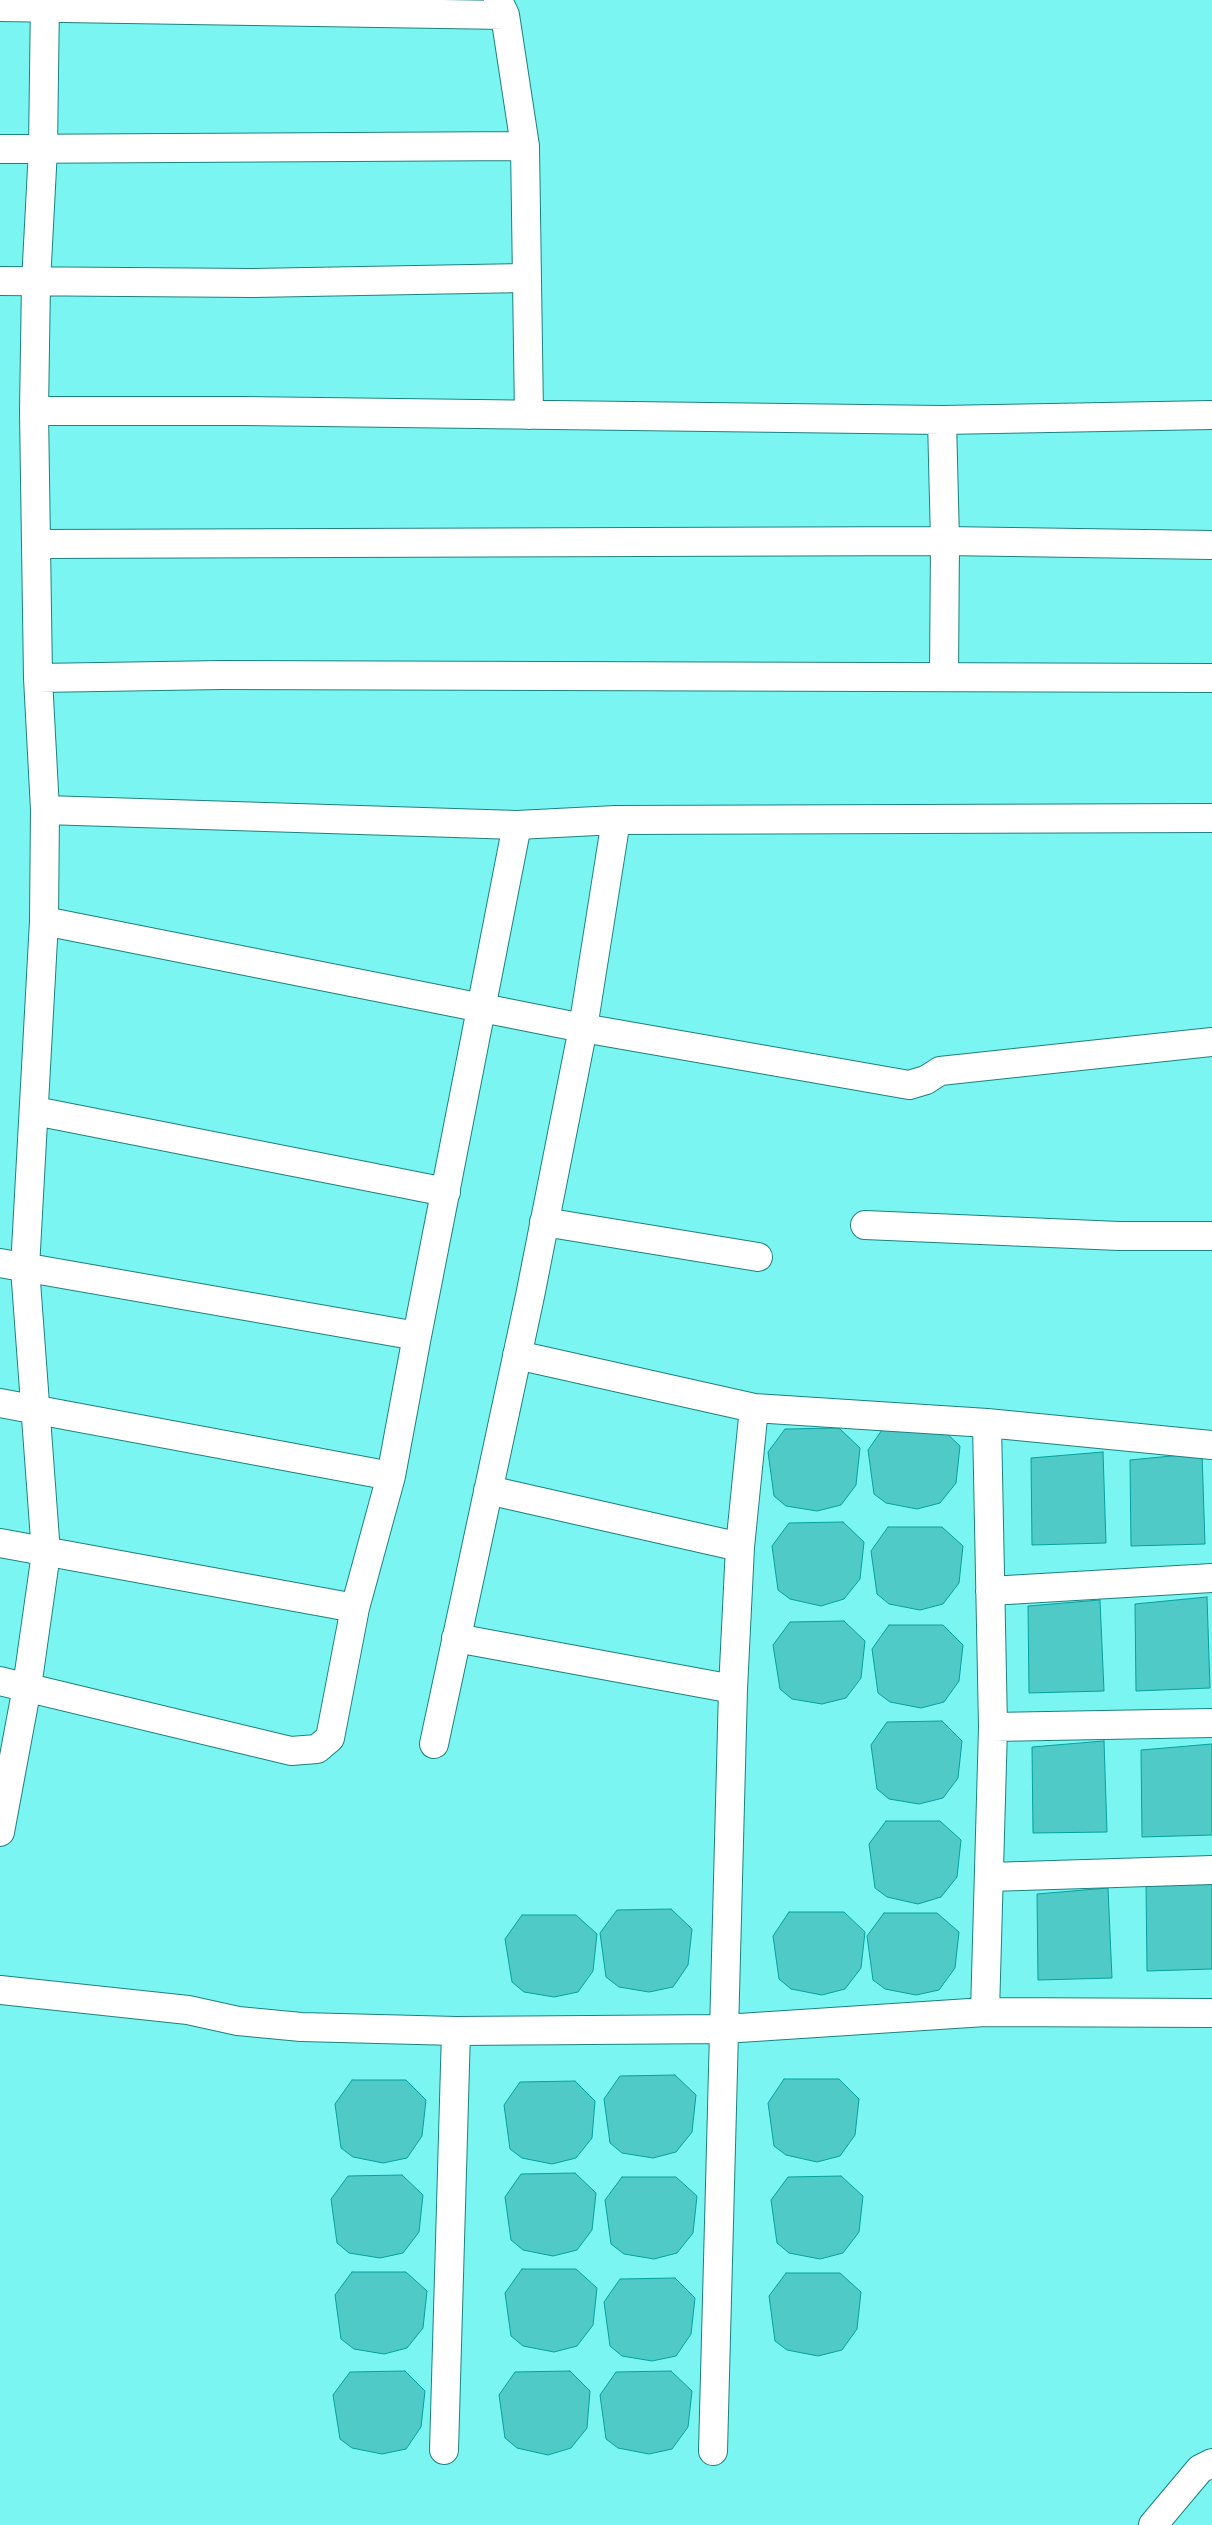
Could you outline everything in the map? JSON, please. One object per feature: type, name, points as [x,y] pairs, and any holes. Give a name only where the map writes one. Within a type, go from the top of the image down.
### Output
[{"type":"street","points":[[0,7],[45,3],[501,8],[525,146],[525,278],[529,415]]},
{"type":"street","points":[[0,1831],[27,1686],[46,1553],[37,1412],[13,1265],[35,1111],[44,921],[45,810],[38,678],[34,411],[36,282],[43,149],[45,3]]},
{"type":"street","points":[[0,149],[525,146]]},
{"type":"street","points":[[0,281],[253,283],[525,278]]},
{"type":"street","points":[[34,411],[942,420],[1212,415]]},
{"type":"street","points":[[942,420],[945,541],[944,676]]},
{"type":"street","points":[[36,544],[945,541],[1212,544]]},
{"type":"street","points":[[38,678],[222,675],[1212,678]]},
{"type":"street","points":[[45,810],[516,825],[616,820],[1212,818]]},
{"type":"street","points":[[434,1744],[517,1354],[583,1028],[616,820]]},
{"type":"street","points":[[0,1681],[291,1750],[317,1749],[330,1738],[355,1608],[391,1476],[516,825]]},
{"type":"street","points":[[44,921],[583,1028],[909,1085],[926,1080],[940,1072],[1212,1042]]},
{"type":"street","points":[[35,1111],[446,1192]]},
{"type":"street","points":[[544,1222],[758,1257]]},
{"type":"street","points":[[865,1225],[1100,1236],[1212,1236]]},
{"type":"street","points":[[13,1265],[417,1336]]},
{"type":"street","points":[[517,1354],[754,1408],[987,1422],[1212,1445]]},
{"type":"street","points":[[0,1403],[37,1412],[391,1476]]},
{"type":"street","points":[[713,2451],[733,1689],[740,1547],[754,1408]]},
{"type":"street","points":[[986,2012],[993,1727],[987,1422]]},
{"type":"street","points":[[488,1490],[740,1547]]},
{"type":"street","points":[[0,1543],[46,1553],[355,1608]]},
{"type":"street","points":[[990,1591],[1212,1578]]},
{"type":"street","points":[[456,1638],[733,1689]]},
{"type":"street","points":[[993,1727],[1212,1723]]},
{"type":"street","points":[[990,1877],[1212,1870]]},
{"type":"street","points":[[0,1990],[188,2010],[238,2021],[301,2027],[456,2031],[724,2029],[986,2012],[1212,2013]]},
{"type":"street","points":[[444,2450],[456,2031]]},
{"type":"street","points":[[1153,2525],[1200,2469],[1212,2463]]},
{"type":"building","points":[[939,1426],[960,1446],[956,1483],[940,1503],[917,1509],[886,1503],[874,1494],[868,1450],[884,1427]]},
{"type":"building","points":[[839,1428],[860,1448],[856,1485],[841,1505],[817,1511],[786,1506],[774,1496],[768,1452],[785,1429]]},
{"type":"building","points":[[1103,1452],[1106,1543],[1032,1545],[1031,1458]]},
{"type":"building","points":[[1202,1453],[1205,1544],[1131,1546],[1130,1460]]},
{"type":"building","points":[[843,1522],[864,1542],[860,1579],[844,1599],[821,1606],[790,1599],[778,1590],[772,1546],[789,1523]]},
{"type":"building","points":[[888,1527],[942,1527],[963,1546],[959,1583],[943,1604],[920,1610],[889,1604],[877,1594],[871,1551]]},
{"type":"building","points":[[1207,1597],[1210,1688],[1136,1691],[1135,1604]]},
{"type":"building","points":[[1100,1600],[1104,1691],[1029,1693],[1028,1606]]},
{"type":"building","points":[[844,1621],[865,1641],[861,1678],[846,1698],[822,1704],[792,1699],[780,1689],[773,1645],[790,1622]]},
{"type":"building","points":[[889,1625],[943,1625],[963,1645],[959,1681],[944,1702],[921,1708],[890,1702],[878,1693],[872,1649]]},
{"type":"building","points":[[942,1721],[962,1741],[958,1778],[943,1798],[919,1804],[889,1799],[877,1789],[871,1745],[887,1722]]},
{"type":"building","points":[[1104,1741],[1107,1832],[1033,1833],[1032,1747]]},
{"type":"building","points":[[1212,1744],[1212,1835],[1142,1837],[1141,1750]]},
{"type":"building","points":[[886,1821],[940,1821],[961,1840],[957,1877],[941,1897],[918,1904],[887,1897],[875,1888],[869,1844]]},
{"type":"building","points":[[1212,1879],[1212,1969],[1147,1971],[1146,1884]]},
{"type":"building","points":[[1108,1888],[1112,1978],[1038,1980],[1037,1894]]},
{"type":"building","points":[[671,1909],[692,1929],[688,1965],[673,1987],[649,1992],[619,1987],[606,1977],[600,1933],[617,1910]]},
{"type":"building","points":[[789,1912],[844,1912],[865,1932],[861,1968],[845,1989],[822,1995],[791,1989],[779,1979],[773,1936]]},
{"type":"building","points":[[884,1913],[937,1913],[959,1932],[955,1968],[939,1990],[916,1995],[885,1989],[873,1980],[867,1936]]},
{"type":"building","points":[[522,1915],[576,1915],[597,1934],[593,1971],[578,1992],[554,1997],[524,1992],[512,1982],[505,1939]]},
{"type":"building","points":[[675,2075],[696,2095],[692,2132],[676,2152],[653,2158],[622,2153],[610,2143],[604,2099],[620,2076]]},
{"type":"building","points":[[784,2079],[839,2079],[859,2099],[855,2135],[840,2156],[817,2162],[786,2155],[774,2146],[768,2103]]},
{"type":"building","points":[[352,2080],[406,2080],[426,2100],[422,2136],[407,2158],[383,2163],[353,2157],[341,2148],[335,2104]]},
{"type":"building","points":[[575,2081],[595,2101],[592,2138],[576,2158],[552,2164],[522,2158],[510,2149],[504,2105],[520,2082]]},
{"type":"building","points":[[575,2173],[596,2193],[592,2230],[577,2250],[553,2256],[523,2250],[511,2240],[505,2197],[521,2174]]},
{"type":"building","points":[[402,2175],[423,2195],[419,2232],[403,2253],[380,2258],[349,2253],[337,2243],[331,2199],[348,2176]]},
{"type":"building","points":[[841,2176],[863,2196],[859,2232],[843,2253],[820,2259],[789,2253],[777,2243],[771,2200],[788,2177]]},
{"type":"building","points":[[622,2177],[676,2177],[697,2196],[693,2233],[677,2253],[654,2259],[624,2254],[611,2244],[605,2200]]},
{"type":"building","points":[[522,2269],[576,2269],[597,2288],[593,2325],[577,2346],[554,2352],[523,2346],[511,2336],[505,2293]]},
{"type":"building","points":[[352,2272],[406,2272],[427,2291],[423,2328],[407,2348],[384,2354],[354,2349],[341,2339],[335,2295]]},
{"type":"building","points":[[786,2273],[840,2273],[861,2292],[857,2329],[842,2350],[818,2356],[787,2350],[775,2341],[769,2296]]},
{"type":"building","points":[[675,2278],[695,2298],[691,2334],[676,2356],[652,2361],[622,2356],[610,2346],[604,2302],[620,2279]]},
{"type":"building","points":[[405,2371],[425,2391],[421,2427],[406,2449],[382,2454],[352,2448],[340,2439],[333,2395],[350,2372]]},
{"type":"building","points":[[570,2371],[590,2391],[587,2428],[571,2448],[548,2455],[517,2448],[505,2438],[499,2395],[515,2372]]},
{"type":"building","points":[[671,2371],[692,2391],[688,2427],[672,2449],[649,2454],[618,2448],[606,2439],[600,2395],[616,2372]]}]
